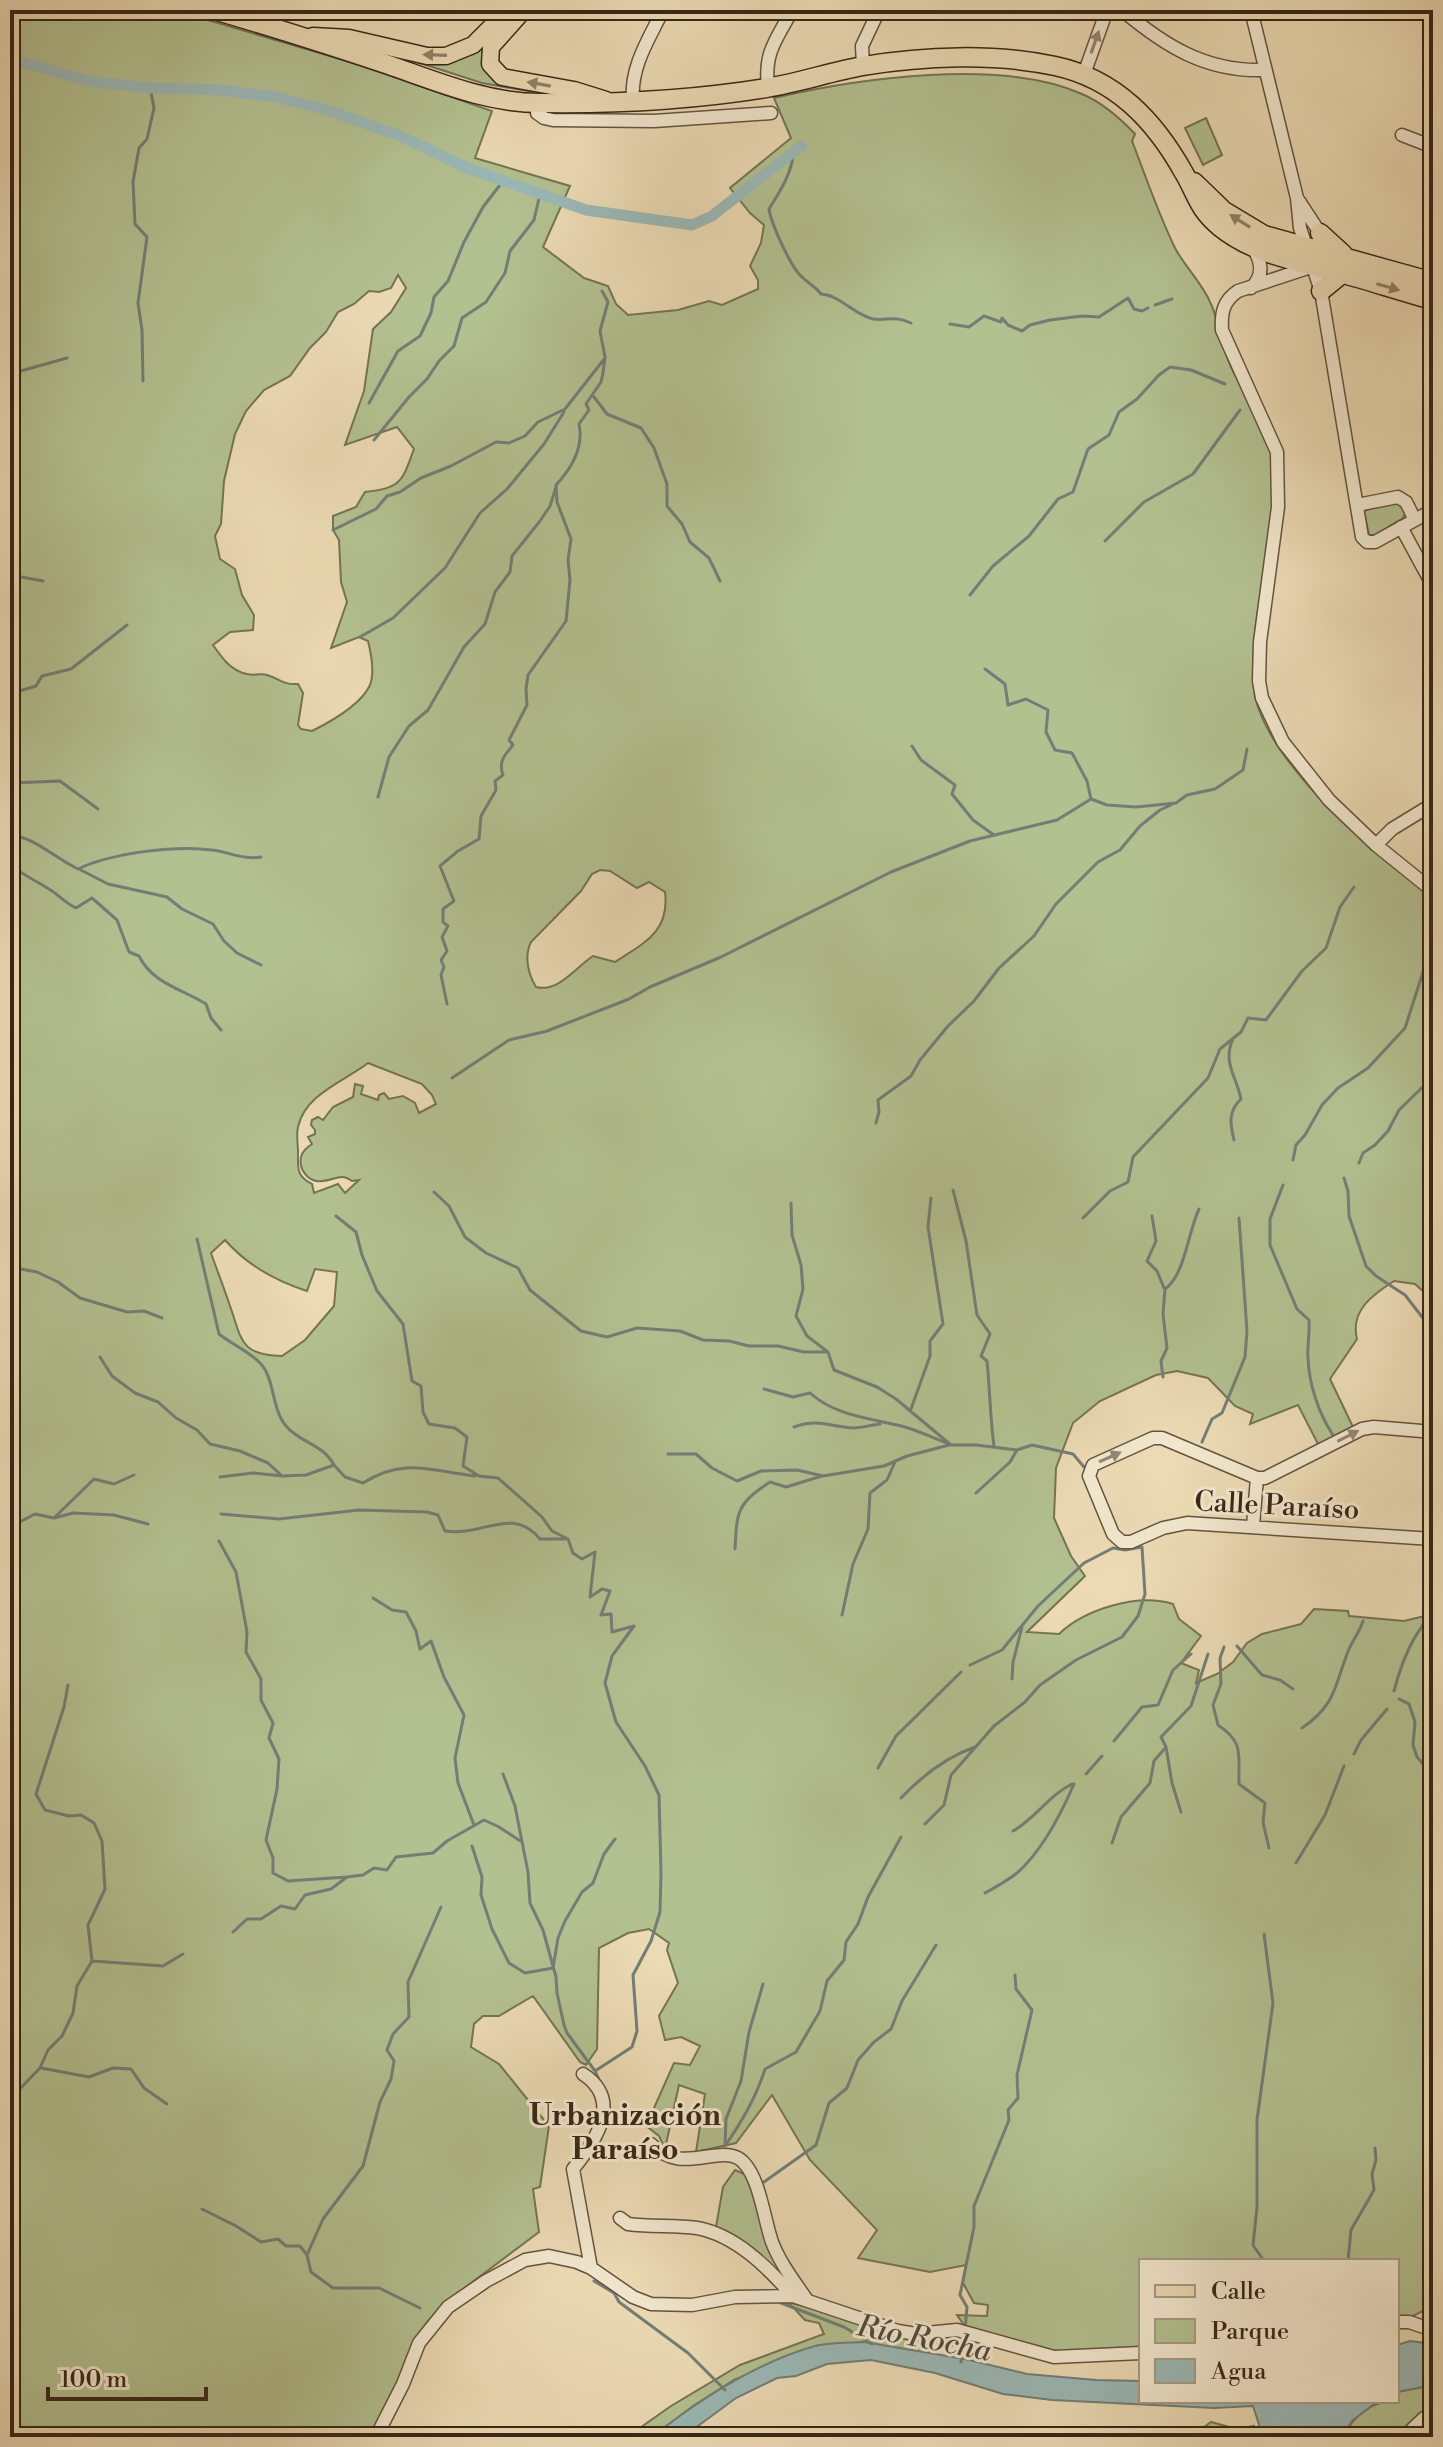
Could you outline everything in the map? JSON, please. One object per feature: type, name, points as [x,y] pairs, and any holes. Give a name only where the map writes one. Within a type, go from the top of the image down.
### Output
[{"type":"highway","points":[[214,10],[300,35],[466,91],[537,103],[701,96],[768,88],[863,66],[964,58],[1055,66],[1084,74],[1133,104],[1186,175],[1201,208],[1226,231],[1253,248],[1315,249],[1346,266]]},
{"type":"highway","points":[[1186,175],[1215,203],[1246,226],[1276,239],[1315,249],[1346,266],[1429,290]]},
{"type":"highway","points":[[1321,291],[1346,266]]},
{"type":"main road","points":[[300,35],[349,38],[427,56],[446,56],[473,45],[508,10]]},
{"type":"main road","points":[[524,10],[491,47],[489,59],[497,73],[502,77],[574,90],[611,101]]},
{"type":"street","points":[[633,100],[635,69],[663,10]]},
{"type":"street","points":[[768,88],[768,56],[792,10]]},
{"type":"street","points":[[863,66],[862,46],[879,10]]},
{"type":"street","points":[[1084,74],[1107,10]]},
{"type":"street","points":[[1122,10],[1171,48],[1192,57],[1226,66],[1264,70]]},
{"type":"street","points":[[1251,10],[1297,198],[1315,249],[1362,537],[1367,542],[1375,542],[1433,510]]},
{"type":"street","points":[[701,96],[709,118]]},
{"type":"street","points":[[537,103],[537,113],[553,120],[654,121],[771,113]]},
{"type":"street","points":[[1402,135],[1433,147]]},
{"type":"street","points":[[1297,198],[1297,211],[1315,249]]},
{"type":"street","points":[[1251,288],[1261,270],[1253,248]]},
{"type":"street","points":[[1315,249],[1251,288],[1229,297],[1221,318],[1222,330],[1277,452],[1278,507],[1260,642],[1262,698],[1270,721],[1329,800],[1396,863],[1428,881],[1433,891]]},
{"type":"street","points":[[1357,505],[1398,497],[1406,502],[1415,520]]},
{"type":"street","points":[[1401,527],[1433,586]]},
{"type":"street","points":[[1376,845],[1392,829],[1433,804]]},
{"type":"street","points":[[1253,1526],[1257,1478],[1265,1478],[1362,1429],[1374,1427],[1433,1432]]},
{"type":"street","name":"Calle Paraíso","points":[[1257,1478],[1162,1438],[1153,1438],[1093,1465],[1089,1476],[1113,1534],[1122,1542],[1131,1542],[1163,1528],[1187,1523],[1433,1539]]},
{"type":"street","points":[[583,2074],[601,2092],[605,2105],[597,2133],[573,2169],[591,2268]]},
{"type":"street","points":[[651,2144],[660,2154],[677,2157],[695,2160],[729,2154],[740,2159],[749,2169],[783,2265],[807,2300]]},
{"type":"street","points":[[620,2218],[628,2224],[697,2228],[717,2235],[749,2254],[793,2296]]},
{"type":"street","points":[[376,2437],[403,2384],[419,2343],[448,2307],[525,2260],[549,2256],[591,2268],[633,2297],[651,2304],[692,2305],[735,2297],[793,2296],[898,2331],[916,2334],[957,2330],[1054,2357],[1139,2353]]},
{"type":"street","points":[[1399,2322],[1433,2330]]},
{"type":"street","points":[[1404,2437],[1433,2413]]},
{"type":"green space","points":[[10,10],[174,10],[357,64],[492,111],[475,158],[570,186],[543,247],[584,278],[608,286],[616,304],[628,315],[678,310],[709,301],[722,305],[758,289],[758,280],[750,266],[761,243],[764,225],[730,188],[791,138],[774,98],[888,78],[971,74],[1049,83],[1097,102],[1135,134],[1132,141],[1163,222],[1179,255],[1208,297],[1229,362],[1262,426],[1270,449],[1275,505],[1253,656],[1254,690],[1262,717],[1278,746],[1326,805],[1383,858],[1433,897],[1433,1288],[1424,1292],[1415,1284],[1394,1281],[1365,1305],[1357,1320],[1357,1339],[1330,1379],[1354,1429],[1319,1446],[1298,1405],[1250,1424],[1253,1414],[1235,1406],[1208,1378],[1177,1371],[1156,1375],[1100,1401],[1073,1423],[1056,1468],[1054,1518],[1071,1556],[1085,1576],[1027,1632],[1059,1634],[1083,1617],[1128,1602],[1173,1604],[1179,1619],[1201,1636],[1181,1663],[1199,1670],[1196,1683],[1217,1674],[1233,1662],[1247,1643],[1262,1634],[1301,1624],[1314,1609],[1348,1611],[1349,1616],[1404,1621],[1433,1614],[1433,2306],[1413,2316],[1399,2316],[1399,2259],[1139,2259],[1139,2350],[1049,2353],[966,2328],[957,2315],[987,2316],[988,2305],[974,2303],[963,2283],[966,2265],[930,2272],[858,2258],[877,2230],[810,2160],[772,2095],[736,2143],[696,2152],[705,2094],[679,2085],[665,2149],[659,2136],[646,2126],[674,2063],[690,2065],[700,2046],[681,2037],[665,2040],[659,2016],[678,1983],[667,1950],[669,1943],[649,1929],[628,1933],[599,1948],[597,2049],[586,2065],[580,2062],[533,1996],[499,2016],[483,2016],[474,2024],[471,2047],[499,2064],[549,2126],[540,2187],[533,2189],[539,2232],[450,2299],[428,2321],[414,2342],[370,2437],[10,2437]],"holes":[[[398,275],[406,288],[391,312],[373,329],[364,391],[345,445],[397,427],[414,449],[398,481],[386,488],[365,492],[356,507],[333,516],[333,530],[339,540],[341,582],[347,602],[331,648],[359,637],[368,641],[372,663],[370,685],[360,699],[327,723],[312,731],[301,729],[298,725],[303,693],[298,684],[236,670],[213,645],[230,632],[253,630],[254,615],[242,595],[235,569],[220,559],[215,536],[221,524],[224,481],[235,434],[246,411],[264,390],[290,376],[338,312],[369,291],[391,288]],[[600,870],[610,871],[637,888],[649,882],[665,892],[659,927],[645,942],[615,962],[593,956],[559,983],[536,987],[528,965],[531,942],[581,891],[592,874]],[[368,1063],[422,1084],[436,1104],[419,1113],[415,1103],[403,1096],[389,1099],[384,1093],[379,1095],[378,1100],[361,1094],[363,1086],[355,1084],[353,1097],[333,1107],[323,1120],[318,1117],[312,1120],[315,1134],[308,1137],[312,1144],[303,1152],[301,1164],[304,1173],[317,1181],[340,1177],[359,1180],[345,1193],[338,1184],[314,1193],[312,1184],[303,1178],[298,1167],[297,1133],[302,1116],[317,1097]],[[225,1240],[262,1271],[307,1291],[315,1269],[337,1272],[334,1306],[305,1340],[282,1356],[257,1352],[240,1336],[211,1253]]]},
{"type":"green space","points":[[484,42],[486,66],[567,93],[528,91],[482,83],[361,44],[427,60]]},
{"type":"green space","points":[[1206,118],[1222,155],[1203,165],[1185,128]]},
{"type":"green space","points":[[1393,501],[1402,505],[1403,518],[1375,535],[1369,535],[1364,511]]},
{"type":"green space","points":[[735,2170],[744,2174],[751,2184],[788,2283],[751,2247],[716,2227],[723,2187]]},
{"type":"green space","points":[[788,2302],[958,2338],[958,2345],[938,2346],[930,2352],[913,2352],[864,2342],[816,2346],[734,2380],[652,2437],[627,2437],[671,2406],[740,2365],[824,2334],[819,2323],[805,2320]]},
{"type":"green space","points":[[1433,2385],[1433,2408],[1416,2418],[1397,2437],[1342,2437],[1358,2416],[1371,2406],[1399,2403],[1399,2392]]},
{"type":"green space","points":[[1211,2422],[1237,2429],[1254,2426],[1258,2437],[1190,2437]]},
{"type":"water","points":[[1410,2341],[1433,2344],[1433,2385],[1399,2392],[1399,2344]]},
{"type":"water","name":"Río Rocha","points":[[864,2342],[965,2359],[1027,2374],[1139,2381],[1139,2403],[1375,2403],[1352,2421],[1342,2437],[1263,2437],[1253,2406],[1214,2408],[1052,2400],[1003,2394],[935,2373],[871,2360],[827,2364],[796,2376],[777,2378],[736,2398],[683,2437],[652,2437],[689,2409],[750,2372],[793,2353],[833,2343]]},
{"type":"waterway","points":[[10,59],[89,81],[150,88],[223,90],[281,98],[330,111],[403,137],[467,168],[586,210],[692,225],[712,216],[801,146]]},
{"type":"waterway","points":[[143,381],[138,303],[147,237],[135,224],[133,182],[139,148],[147,139],[154,108],[150,88]]},
{"type":"waterway","points":[[794,150],[788,174],[769,209],[792,265],[821,294],[866,317],[900,319],[911,323]]},
{"type":"waterway","points":[[369,403],[398,351],[420,336],[431,313],[434,297],[448,281],[483,207],[503,181]]},
{"type":"waterway","points":[[374,440],[454,346],[462,318],[486,302],[505,273],[510,251],[534,220],[540,194]]},
{"type":"waterway","points":[[447,1004],[441,975],[444,967],[441,960],[447,951],[442,937],[448,926],[443,922],[443,909],[454,901],[440,866],[479,839],[481,816],[496,790],[495,781],[503,775],[502,762],[513,745],[509,740],[527,705],[528,675],[566,621],[571,539],[557,502],[556,485],[575,457],[580,441],[579,424],[589,410],[586,404],[601,382],[605,357],[600,331],[608,302],[602,291]]},
{"type":"waterway","points":[[950,324],[969,327],[984,316],[1001,322],[1002,318],[1008,325],[1022,331],[1030,325],[1050,320],[1099,317],[1128,298],[1134,309],[1142,311],[1148,308]]},
{"type":"waterway","points":[[1155,305],[1172,299]]},
{"type":"waterway","points":[[10,374],[67,358]]},
{"type":"waterway","points":[[333,530],[376,509],[387,496],[400,492],[421,478],[496,442],[509,443],[525,436],[538,422],[565,409],[605,358]]},
{"type":"waterway","points":[[970,595],[993,566],[1029,536],[1058,499],[1073,492],[1088,449],[1109,435],[1119,412],[1137,399],[1159,375],[1170,367],[1191,370],[1225,384]]},
{"type":"waterway","points":[[594,397],[607,414],[641,428],[654,448],[667,484],[667,506],[682,524],[690,542],[709,558],[720,581]]},
{"type":"waterway","points":[[1105,541],[1144,502],[1193,474],[1240,410]]},
{"type":"waterway","points":[[360,637],[393,618],[445,568],[480,513],[507,489],[544,444],[564,412]]},
{"type":"waterway","points":[[378,797],[389,757],[409,726],[428,710],[464,647],[485,624],[495,592],[510,572],[512,556],[550,506],[556,487]]},
{"type":"waterway","points":[[10,575],[43,581]]},
{"type":"waterway","points":[[10,694],[36,686],[42,676],[71,669],[127,625]]},
{"type":"waterway","points":[[985,669],[1005,684],[1008,705],[1026,699],[1048,710],[1046,732],[1055,750],[1072,753],[1087,781],[1091,799]]},
{"type":"waterway","points":[[912,746],[921,760],[955,785],[952,794],[973,820],[994,835]]},
{"type":"waterway","points":[[452,1078],[509,1040],[547,1031],[629,999],[891,872],[970,841],[1057,820],[1091,799],[1107,805],[1136,807],[1176,803],[1187,795],[1215,789],[1243,770],[1247,749]]},
{"type":"waterway","points":[[10,783],[60,781],[98,809]]},
{"type":"waterway","points":[[876,1123],[878,1100],[911,1076],[948,1026],[974,1001],[999,968],[1034,936],[1056,904],[1098,862],[1120,850],[1140,826],[1171,805]]},
{"type":"waterway","points":[[10,835],[37,844],[78,869],[125,855],[162,850],[197,849],[261,857]]},
{"type":"waterway","points":[[10,864],[76,908],[92,898],[117,920],[129,952],[139,956],[160,979],[206,1004],[211,1018],[221,1030]]},
{"type":"waterway","points":[[79,869],[108,884],[167,897],[182,909],[213,924],[237,953],[261,965]]},
{"type":"waterway","points":[[1083,1218],[1110,1191],[1128,1182],[1133,1157],[1208,1078],[1220,1049],[1241,1032],[1248,1018],[1266,1020],[1302,971],[1326,948],[1340,907],[1354,887]]},
{"type":"waterway","points":[[1293,1160],[1296,1145],[1322,1105],[1338,1088],[1368,1068],[1405,1028],[1433,941]]},
{"type":"waterway","points":[[1233,1039],[1230,1063],[1241,1099],[1231,1118],[1234,1140]]},
{"type":"waterway","points":[[1359,1163],[1363,1153],[1388,1131],[1399,1110],[1433,1077]]},
{"type":"waterway","points":[[1344,1178],[1349,1216],[1366,1266],[1405,1295],[1433,1331]]},
{"type":"waterway","points":[[1283,1185],[1270,1219],[1270,1245],[1297,1309],[1309,1320],[1310,1378],[1319,1409],[1333,1435]]},
{"type":"waterway","points":[[953,1190],[966,1241],[977,1315],[990,1334],[981,1356],[987,1361],[994,1446]]},
{"type":"waterway","points":[[434,1192],[449,1206],[465,1237],[486,1253],[518,1268],[530,1290],[581,1331],[607,1337],[637,1328],[680,1331],[703,1340],[828,1352]]},
{"type":"waterway","points":[[911,1409],[930,1356],[930,1341],[943,1324],[928,1227],[931,1198]]},
{"type":"waterway","points":[[791,1203],[792,1235],[801,1265],[803,1289],[796,1316],[807,1336],[828,1352],[834,1370],[877,1387],[896,1399],[951,1445],[1017,1450],[1032,1445],[1073,1454],[1084,1467]]},
{"type":"waterway","points":[[1163,1377],[1161,1361],[1167,1348],[1163,1314],[1165,1289],[1182,1264],[1199,1209]]},
{"type":"waterway","points":[[336,1216],[356,1232],[377,1291],[403,1324],[412,1381],[421,1386],[423,1412],[429,1424],[455,1428],[467,1437],[463,1466],[479,1476],[498,1478],[542,1517],[552,1531],[568,1539],[573,1553],[582,1559],[595,1552],[590,1597],[602,1589],[610,1591],[601,1615],[611,1614],[612,1632],[634,1626],[612,1656],[605,1683],[616,1722],[645,1766],[659,1795],[660,1912],[651,1941],[633,1975],[637,2031],[632,2047],[595,2071]]},
{"type":"waterway","points":[[1152,1216],[1156,1241],[1147,1261],[1157,1271],[1164,1288]]},
{"type":"waterway","points":[[1202,1442],[1212,1419],[1222,1413],[1245,1357],[1247,1331],[1239,1218]]},
{"type":"waterway","points":[[197,1239],[219,1334],[260,1363],[286,1426],[317,1447],[334,1465]]},
{"type":"waterway","points":[[10,1267],[37,1272],[80,1298],[127,1312],[144,1311],[162,1318]]},
{"type":"waterway","points":[[10,1324],[20,1312]]},
{"type":"waterway","points":[[100,1357],[112,1376],[135,1393],[158,1402],[176,1418],[197,1430],[210,1444],[240,1451],[268,1463],[282,1476]]},
{"type":"waterway","points":[[764,1389],[793,1397],[810,1393],[843,1412],[905,1427],[947,1443]]},
{"type":"waterway","points":[[794,1427],[811,1423],[853,1428],[880,1424]]},
{"type":"waterway","points":[[668,1454],[696,1454],[712,1468],[737,1481],[761,1471],[797,1470],[823,1476],[884,1466],[907,1456],[949,1445]]},
{"type":"waterway","points":[[976,1493],[1010,1462],[1017,1450]]},
{"type":"waterway","points":[[842,1615],[853,1564],[868,1529],[870,1493],[887,1480],[895,1462]]},
{"type":"waterway","points":[[220,1477],[253,1473],[306,1475],[334,1465],[345,1477],[363,1483],[391,1470],[405,1468],[475,1476]]},
{"type":"waterway","points":[[56,1516],[94,1479],[114,1484],[134,1475]]},
{"type":"waterway","points":[[735,1549],[738,1516],[751,1496],[770,1482],[786,1487],[822,1476]]},
{"type":"waterway","points":[[221,1514],[279,1519],[359,1510],[427,1512],[438,1515],[445,1531],[459,1532],[508,1523],[519,1524],[540,1539],[565,1539]]},
{"type":"waterway","points":[[10,1523],[16,1524],[35,1514],[54,1518],[73,1513],[114,1515],[148,1524]]},
{"type":"waterway","points":[[219,1541],[236,1572],[247,1632],[246,1652],[261,1679],[261,1700],[273,1723],[269,1738],[279,1759],[277,1789],[266,1840],[273,1858],[273,1873],[288,1881],[347,1877]]},
{"type":"waterway","points":[[925,1824],[944,1805],[951,1775],[994,1726],[1025,1702],[1040,1685],[1076,1660],[1122,1637],[1138,1616],[1145,1594],[1142,1547],[1125,1550],[1113,1548],[1084,1563],[1038,1606],[1002,1650],[970,1665]]},
{"type":"waterway","points":[[1430,1548],[1433,1582]]},
{"type":"waterway","points":[[1394,1691],[1408,1650],[1429,1613],[1433,1597]]},
{"type":"waterway","points":[[373,1598],[392,1610],[406,1612],[416,1631],[420,1649],[431,1641],[444,1677],[464,1715],[455,1758],[458,1783],[474,1825]]},
{"type":"waterway","points":[[1302,1728],[1328,1702],[1363,1621]]},
{"type":"waterway","points":[[1012,1679],[1022,1627]]},
{"type":"waterway","points":[[1237,1646],[1262,1675],[1280,1680],[1293,1689]]},
{"type":"waterway","points":[[1224,1647],[1220,1658],[1221,1684],[1213,1705],[1218,1725],[1233,1738],[1238,1750],[1239,1784],[1265,1803],[1263,1822],[1269,1848]]},
{"type":"waterway","points":[[1114,1741],[1142,1707],[1158,1705],[1173,1670],[1191,1654]]},
{"type":"waterway","points":[[1112,1843],[1121,1817],[1150,1783],[1154,1761],[1166,1747],[1161,1737],[1191,1706],[1208,1654]]},
{"type":"waterway","points":[[878,1768],[896,1736],[961,1672]]},
{"type":"waterway","points":[[10,2099],[40,2068],[48,2050],[62,2036],[73,2013],[77,1986],[92,1961],[88,1925],[105,1889],[102,1841],[94,1823],[81,1815],[69,1816],[45,1810],[36,1794],[68,1685]]},
{"type":"waterway","points":[[1399,1699],[1409,1704],[1415,1722],[1413,1745],[1433,1786]]},
{"type":"waterway","points":[[1354,1754],[1361,1740],[1387,1709]]},
{"type":"waterway","points":[[901,1798],[935,1768],[975,1747]]},
{"type":"waterway","points":[[1166,1747],[1181,1812]]},
{"type":"waterway","points":[[1086,1774],[1102,1756]]},
{"type":"waterway","points":[[1296,1863],[1325,1815],[1344,1766]]},
{"type":"waterway","points":[[503,1774],[515,1806],[528,1872],[530,1903],[543,1930],[556,1977],[564,2025],[600,2082]]},
{"type":"waterway","points":[[1013,1831],[1072,1784]]},
{"type":"waterway","points":[[985,1893],[1017,1873],[1035,1854],[1057,1820],[1074,1784]]},
{"type":"waterway","points":[[1433,1803],[1433,1812]]},
{"type":"waterway","points":[[233,1932],[247,1919],[261,1919],[281,1906],[295,1909],[305,1895],[331,1889],[347,1877],[363,1875],[374,1868],[387,1870],[396,1857],[433,1853],[447,1841],[484,1820],[522,1842]]},
{"type":"waterway","points":[[725,2146],[748,2109],[765,2069],[796,2052],[820,2011],[827,1981],[844,1960],[846,1942],[901,1837]]},
{"type":"waterway","points":[[472,1846],[482,1877],[481,1895],[492,1929],[509,1963],[525,1973],[553,1968],[558,1938],[565,1921],[582,1892],[593,1883],[604,1854],[615,1839]]},
{"type":"waterway","points":[[307,2255],[323,2219],[363,2166],[380,2102],[391,2079],[394,2061],[387,2050],[393,2034],[409,2017],[408,1982],[441,1907]]},
{"type":"waterway","points":[[1263,2259],[1253,2245],[1257,2207],[1257,2120],[1273,2003],[1264,1934]]},
{"type":"waterway","points":[[764,2182],[816,2145],[829,2103],[847,2088],[858,2060],[891,2029],[902,2001],[936,1945]]},
{"type":"waterway","points":[[92,1961],[163,1966],[183,1954]]},
{"type":"waterway","points":[[965,2330],[967,2307],[960,2295],[974,2227],[974,2206],[1009,2120],[1008,2110],[1018,2098],[1017,2075],[1032,2010],[1016,1989],[1015,1975]]},
{"type":"waterway","points":[[725,2146],[726,2119],[741,2081],[749,2032],[763,1984]]},
{"type":"waterway","points":[[41,2068],[89,2077],[113,2068],[131,2069],[144,2088],[167,2104]]},
{"type":"waterway","points":[[1348,2259],[1351,2230],[1374,2190],[1375,2148]]},
{"type":"waterway","points":[[202,2209],[261,2242],[278,2239],[286,2246],[300,2246],[307,2255],[311,2272],[333,2288],[379,2288],[420,2308]]},
{"type":"waterway","points":[[594,2281],[614,2293],[619,2302],[688,2353],[725,2390]]},
{"type":"waterway","points":[[781,2303],[844,2327],[872,2344]]},
{"type":"waterway","points":[[961,2362],[964,2337]]},
{"type":"district","name":"Urbanización Paraíso","points":[[625,2133]]}]
